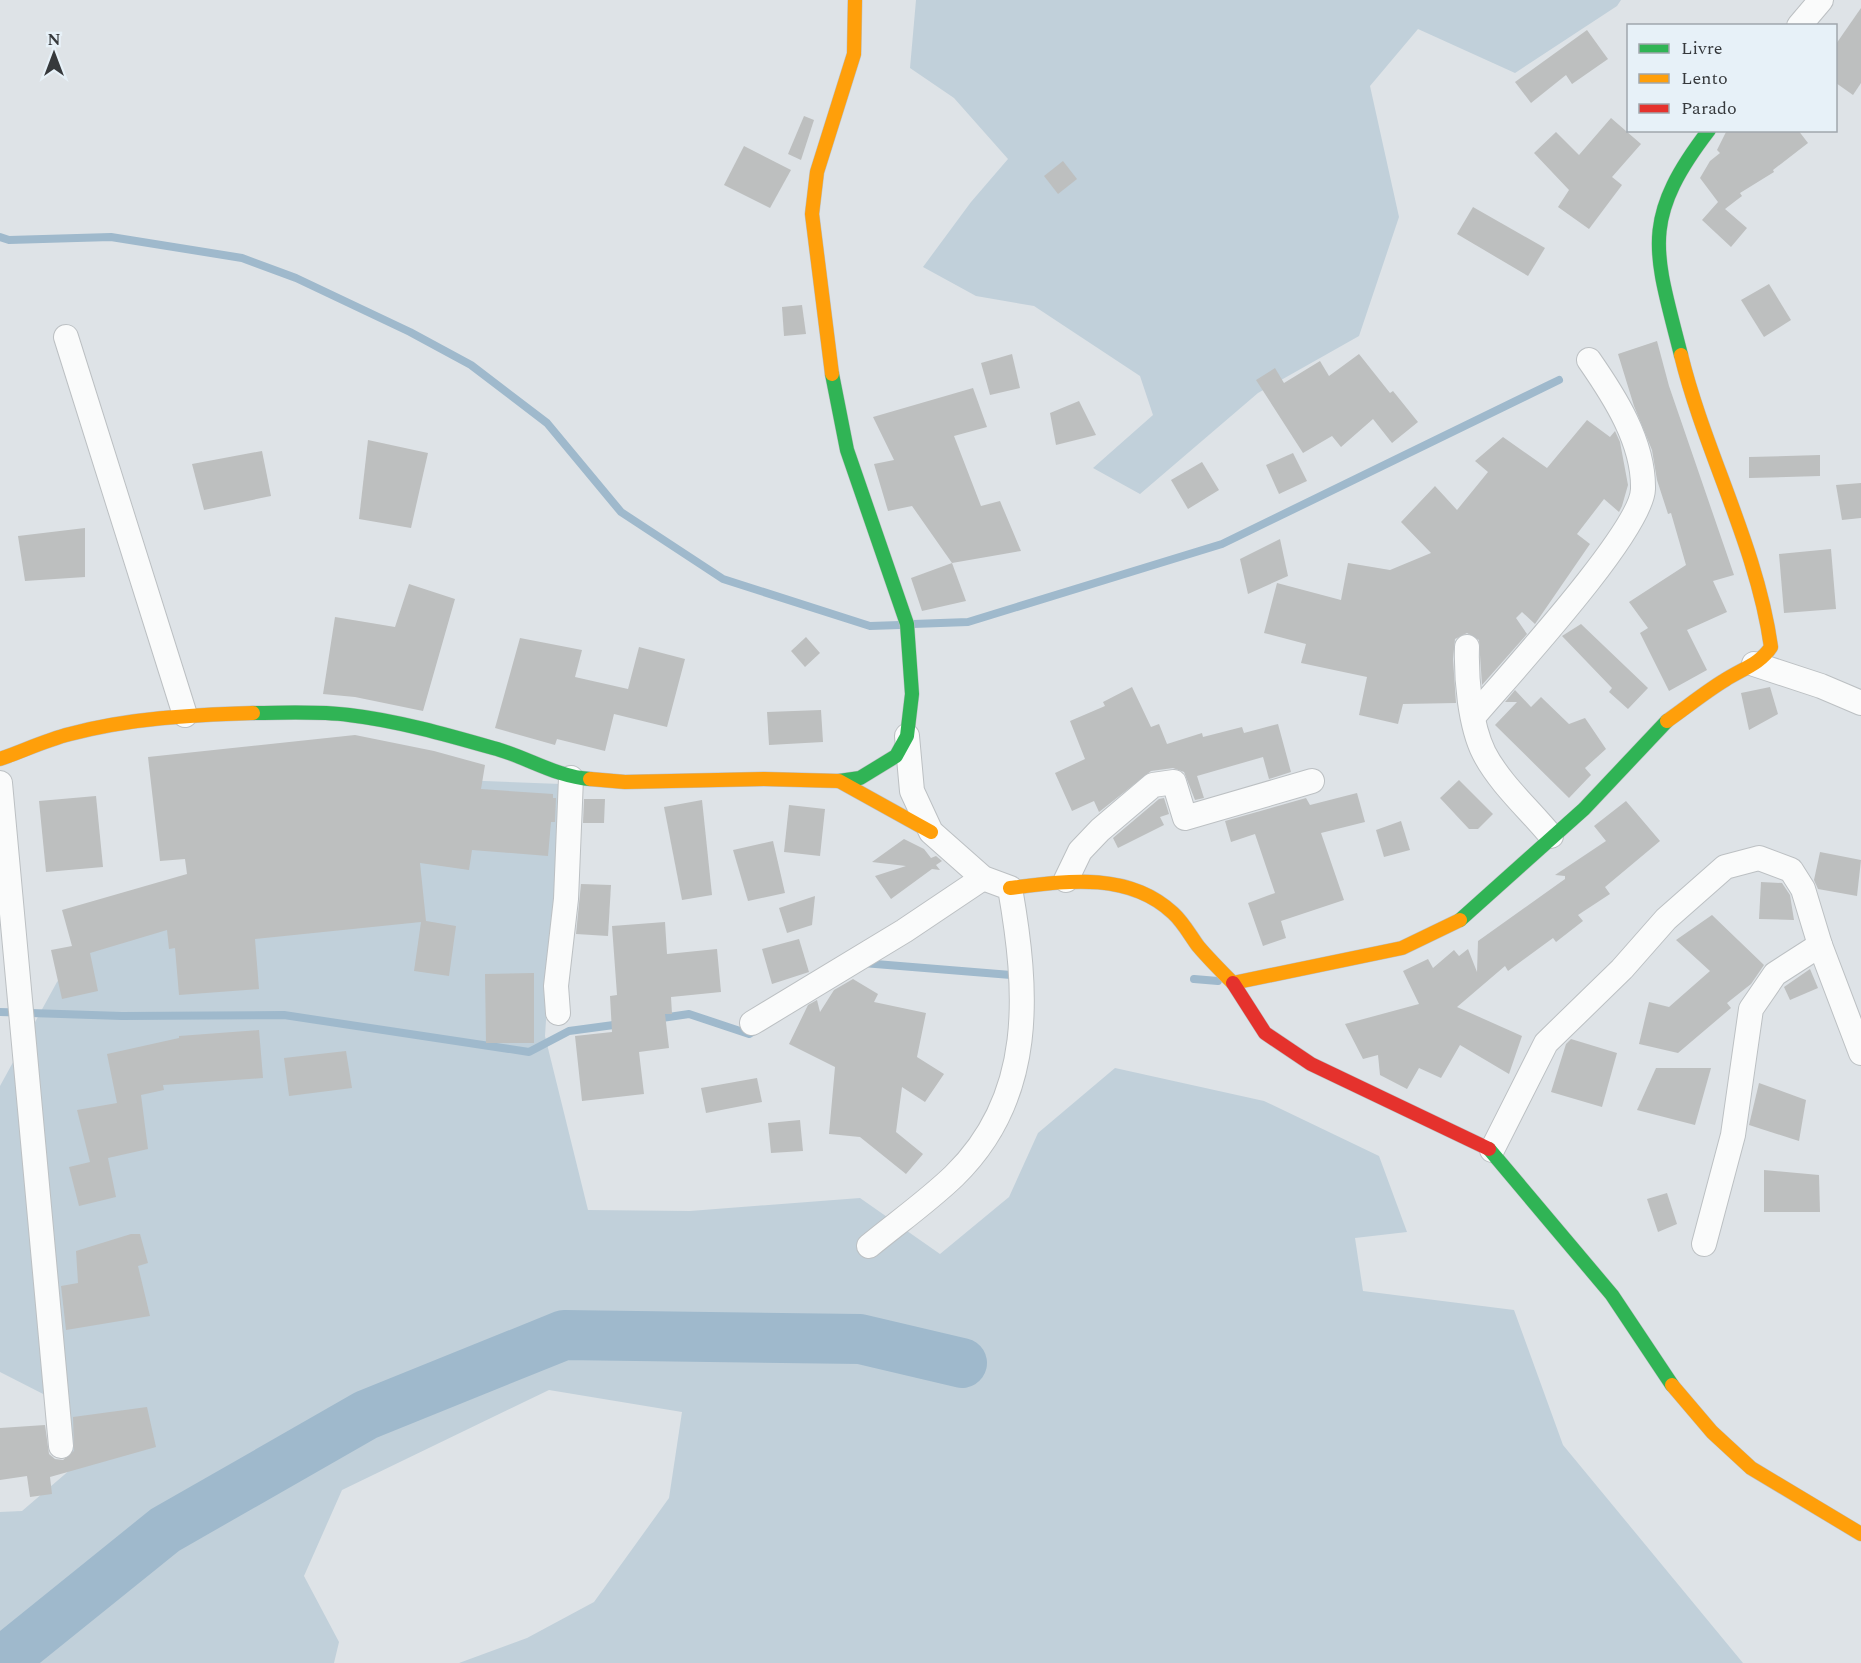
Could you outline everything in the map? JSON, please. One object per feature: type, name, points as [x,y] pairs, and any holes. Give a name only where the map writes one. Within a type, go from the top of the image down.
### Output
[{"type":"street","points":[[855,0],[854,54],[817,172],[812,214],[814,254],[827,351],[847,450],[907,624],[912,694],[908,736],[912,791],[931,832]]},
{"type":"street","points":[[1801,24],[1821,0]]},
{"type":"street","points":[[1233,983],[1402,948],[1462,919],[1551,836],[1584,809],[1665,723],[1726,679],[1754,664],[1765,656],[1771,647],[1768,626],[1749,559],[1687,380],[1658,264],[1657,234],[1664,203],[1695,147],[1707,132]]},
{"type":"street","points":[[66,337],[185,715]]},
{"type":"street","points":[[1474,716],[1603,561],[1633,518],[1643,490],[1638,456],[1618,403],[1589,360]]},
{"type":"street","points":[[1467,648],[1466,672],[1474,716],[1484,752],[1505,782],[1551,836]]},
{"type":"street","points":[[1754,664],[1821,686],[1861,703]]},
{"type":"street","points":[[0,759],[68,734],[118,724],[185,715],[265,711],[351,715],[438,733],[521,756],[571,778],[625,782],[764,779],[839,781],[860,778],[881,766],[896,756],[908,736]]},
{"type":"street","points":[[558,1013],[556,986],[566,899],[571,778]]},
{"type":"street","points":[[839,781],[931,832],[983,878],[1011,888],[1066,880],[1115,883],[1148,896],[1172,912],[1197,944],[1233,983],[1265,1033],[1311,1064],[1492,1150],[1528,1198],[1612,1295],[1672,1385],[1712,1432],[1751,1468],[1861,1534]]},
{"type":"street","points":[[1066,880],[1080,851],[1100,830],[1153,785],[1174,782],[1185,818],[1312,782]]},
{"type":"street","points":[[0,783],[61,1446]]},
{"type":"street","points":[[1492,1150],[1546,1044],[1622,969],[1666,919],[1725,867],[1760,858],[1791,870],[1803,889],[1820,945],[1861,1053]]},
{"type":"street","points":[[752,1023],[904,931],[983,878]]},
{"type":"street","points":[[869,1246],[954,1176],[981,1145],[999,1115],[1019,1056],[1022,1020],[1020,942],[1011,888]]},
{"type":"street","points":[[1704,1244],[1733,1135],[1751,1009],[1775,974],[1820,945]]},
{"type":"shaded area","points":[[916,0],[1621,0],[1617,6],[1515,73],[1418,29],[1370,86],[1399,217],[1359,336],[1258,393],[1140,494],[1093,468],[1153,415],[1140,376],[1034,306],[976,296],[923,267],[971,202],[1008,159],[954,98],[910,68]]},
{"type":"shaded area","points":[[407,778],[561,784],[545,1036],[588,1210],[690,1211],[860,1198],[940,1254],[1009,1197],[1038,1133],[1115,1068],[1264,1101],[1379,1156],[1407,1232],[1355,1238],[1363,1291],[1514,1310],[1563,1445],[1743,1663],[459,1663],[527,1638],[594,1602],[669,1498],[682,1412],[549,1390],[342,1490],[304,1576],[339,1642],[334,1663],[0,1663],[0,1512],[22,1511],[71,1469],[51,1398],[0,1372],[0,1086],[57,982],[112,913]]},
{"type":"building","points":[[1861,8],[1861,83],[1853,95],[1837,84],[1837,43]]},
{"type":"building","points":[[1587,30],[1608,59],[1572,84],[1566,75],[1531,103],[1515,82]]},
{"type":"building","points":[[804,116],[814,120],[801,160],[788,154]]},
{"type":"building","points":[[1611,118],[1641,144],[1612,177],[1622,185],[1589,229],[1558,207],[1569,190],[1534,153],[1556,132],[1579,155]]},
{"type":"building","points":[[1726,132],[1800,132],[1808,143],[1773,170],[1774,172],[1740,193],[1742,196],[1725,209],[1747,228],[1731,247],[1702,220],[1718,202],[1700,178],[1710,161],[1720,153],[1717,150]]},
{"type":"building","points":[[744,146],[791,170],[770,208],[724,185]]},
{"type":"building","points":[[1063,161],[1077,179],[1058,194],[1044,176]]},
{"type":"building","points":[[1473,207],[1545,248],[1528,276],[1457,234]]},
{"type":"building","points":[[1769,284],[1791,320],[1764,337],[1741,300]]},
{"type":"building","points":[[802,305],[806,334],[784,336],[782,307]]},
{"type":"building","points":[[1657,341],[1669,386],[1734,575],[1713,581],[1727,612],[1687,630],[1707,670],[1669,691],[1640,633],[1648,628],[1629,602],[1686,565],[1671,513],[1668,514],[1657,480],[1652,450],[1634,406],[1618,354]]},
{"type":"building","points":[[1012,354],[1020,388],[990,395],[981,363]]},
{"type":"building","points":[[1359,354],[1390,393],[1393,391],[1418,422],[1392,443],[1373,419],[1341,447],[1332,436],[1303,453],[1256,380],[1275,368],[1284,383],[1320,361],[1329,376]]},
{"type":"building","points":[[973,388],[987,427],[954,436],[981,506],[1000,501],[1021,551],[952,563],[912,506],[888,511],[874,464],[894,460],[873,417]]},
{"type":"building","points":[[1079,401],[1096,435],[1056,445],[1050,413]]},
{"type":"building","points":[[1587,420],[1610,437],[1615,431],[1620,442],[1628,485],[1622,506],[1619,512],[1604,499],[1577,534],[1590,544],[1535,624],[1522,612],[1516,618],[1527,634],[1482,685],[1479,640],[1467,633],[1455,639],[1453,659],[1456,703],[1403,704],[1398,724],[1359,715],[1367,677],[1301,663],[1306,644],[1264,633],[1277,583],[1341,600],[1348,563],[1390,570],[1431,553],[1401,522],[1435,486],[1457,510],[1488,472],[1475,461],[1503,437],[1547,468]]},
{"type":"building","points":[[368,440],[428,453],[411,528],[359,519]]},
{"type":"building","points":[[262,451],[271,496],[204,510],[192,464]]},
{"type":"building","points":[[1293,453],[1307,481],[1279,494],[1266,465]]},
{"type":"building","points":[[1820,455],[1820,476],[1749,478],[1749,457]]},
{"type":"building","points":[[1202,462],[1219,490],[1188,509],[1171,480]]},
{"type":"building","points":[[1861,483],[1861,518],[1842,520],[1836,485]]},
{"type":"building","points":[[85,528],[85,577],[25,581],[18,536]]},
{"type":"building","points":[[1280,539],[1288,576],[1248,594],[1240,559]]},
{"type":"building","points":[[1831,549],[1836,609],[1784,613],[1779,554]]},
{"type":"building","points":[[952,563],[966,601],[922,611],[911,578]]},
{"type":"building","points":[[409,584],[455,599],[423,711],[355,697],[323,694],[335,617],[395,627]]},
{"type":"building","points":[[1581,624],[1648,688],[1628,709],[1609,692],[1612,688],[1562,636]]},
{"type":"building","points":[[806,637],[820,653],[805,667],[791,651]]},
{"type":"building","points":[[520,638],[582,650],[575,677],[628,689],[639,647],[685,659],[667,727],[614,714],[605,751],[557,739],[555,745],[495,728]]},
{"type":"building","points":[[1132,687],[1151,727],[1159,724],[1167,744],[1202,733],[1203,737],[1242,727],[1244,733],[1278,724],[1291,772],[1269,779],[1263,757],[1197,776],[1204,798],[1195,800],[1184,772],[1173,768],[1151,771],[1099,812],[1094,801],[1072,811],[1055,773],[1085,759],[1070,721],[1105,706],[1103,702]]},
{"type":"building","points":[[1770,687],[1778,714],[1749,730],[1741,693]]},
{"type":"building","points":[[1515,690],[1531,707],[1541,697],[1569,724],[1585,718],[1606,749],[1585,768],[1591,775],[1569,798],[1495,725],[1517,702],[1505,702]]},
{"type":"building","points":[[821,710],[823,742],[769,745],[767,712]]},
{"type":"building","points":[[355,735],[434,751],[485,765],[481,789],[553,794],[553,798],[556,798],[555,822],[551,822],[548,856],[472,850],[469,870],[420,863],[426,921],[456,926],[449,976],[414,971],[421,922],[255,939],[259,989],[179,995],[175,948],[169,949],[167,930],[90,953],[98,991],[62,999],[51,950],[72,946],[62,910],[187,874],[185,859],[160,861],[148,757]]},
{"type":"building","points":[[1459,780],[1493,814],[1478,829],[1469,829],[1440,798]]},
{"type":"building","points":[[1357,793],[1365,822],[1321,833],[1344,900],[1281,921],[1286,938],[1263,946],[1248,903],[1275,893],[1255,834],[1231,842],[1225,821],[1306,798],[1310,805]]},
{"type":"building","points":[[96,796],[103,867],[46,872],[39,801]]},
{"type":"building","points":[[1164,798],[1169,814],[1160,817],[1164,825],[1118,848],[1113,838],[1159,799]]},
{"type":"building","points":[[584,799],[605,799],[604,823],[583,823]]},
{"type":"building","points":[[702,800],[712,895],[682,900],[664,807]]},
{"type":"building","points":[[1626,801],[1660,841],[1605,887],[1610,894],[1578,915],[1583,921],[1556,942],[1553,938],[1508,971],[1505,966],[1457,1007],[1522,1036],[1509,1074],[1460,1045],[1441,1078],[1419,1068],[1407,1089],[1380,1075],[1378,1055],[1363,1059],[1345,1024],[1419,1004],[1403,971],[1428,959],[1433,968],[1454,950],[1459,956],[1468,949],[1477,972],[1478,941],[1565,879],[1565,876],[1555,875],[1606,841],[1594,826]]},
{"type":"building","points":[[789,805],[825,809],[820,856],[784,852]]},
{"type":"building","points":[[1401,821],[1410,850],[1384,857],[1376,830]]},
{"type":"building","points":[[904,839],[924,849],[931,858],[936,856],[942,861],[936,865],[940,870],[932,869],[891,899],[875,876],[906,866],[872,862]]},
{"type":"building","points":[[773,841],[785,893],[748,901],[733,850]]},
{"type":"building","points":[[1820,852],[1861,860],[1857,896],[1818,889],[1814,880]]},
{"type":"building","points":[[1761,882],[1782,883],[1790,895],[1794,920],[1759,919]]},
{"type":"building","points":[[581,884],[611,885],[608,936],[576,934]]},
{"type":"building","points":[[815,896],[812,925],[787,933],[779,908]]},
{"type":"building","points":[[1712,915],[1764,965],[1751,984],[1727,1003],[1731,1008],[1678,1053],[1639,1044],[1649,1002],[1669,1007],[1710,971],[1676,940]]},
{"type":"building","points":[[665,922],[667,954],[717,949],[721,992],[671,997],[672,1014],[665,1014],[669,1048],[639,1052],[644,1094],[582,1101],[575,1036],[612,1032],[610,996],[617,995],[612,926]]},
{"type":"building","points":[[799,939],[809,972],[772,984],[762,949]]},
{"type":"building","points":[[1810,969],[1818,988],[1790,1000],[1784,987]]},
{"type":"building","points":[[534,973],[534,1043],[486,1043],[485,974]]},
{"type":"building","points":[[853,979],[878,994],[874,1002],[926,1013],[917,1057],[944,1074],[925,1102],[902,1087],[896,1132],[923,1154],[906,1174],[860,1137],[829,1134],[835,1067],[789,1044],[808,1005],[817,1000],[820,1012],[834,990]]},
{"type":"building","points":[[259,1030],[263,1078],[163,1085],[164,1090],[141,1095],[148,1149],[108,1158],[116,1197],[79,1206],[69,1167],[90,1162],[77,1110],[117,1103],[107,1054],[179,1038],[179,1036]]},
{"type":"building","points":[[1571,1039],[1617,1053],[1602,1107],[1551,1092],[1566,1044]]},
{"type":"building","points":[[346,1051],[352,1088],[289,1096],[284,1058]]},
{"type":"building","points":[[1656,1068],[1711,1068],[1695,1125],[1637,1110]]},
{"type":"building","points":[[757,1078],[762,1102],[706,1113],[701,1088]]},
{"type":"building","points":[[1759,1083],[1806,1100],[1799,1141],[1749,1125]]},
{"type":"building","points":[[800,1120],[803,1151],[771,1153],[768,1123]]},
{"type":"building","points":[[1764,1170],[1819,1175],[1820,1212],[1764,1212]]},
{"type":"building","points":[[1667,1193],[1677,1224],[1658,1232],[1647,1199]]},
{"type":"building","points":[[131,1234],[140,1234],[148,1263],[138,1266],[150,1316],[66,1330],[61,1286],[78,1283],[76,1251]]},
{"type":"building","points":[[147,1407],[156,1447],[50,1477],[52,1494],[30,1497],[27,1476],[0,1480],[0,1428],[45,1425],[49,1454],[55,1459],[63,1460],[74,1451],[73,1417]]},
{"type":"waterway","points":[[0,237],[9,240],[111,237],[242,258],[296,278],[410,332],[471,365],[547,423],[621,512],[723,579],[870,626],[900,625]]},
{"type":"waterway","points":[[913,624],[968,622],[1222,544],[1559,380]]},
{"type":"waterway","points":[[863,963],[1011,975]]},
{"type":"waterway","points":[[1194,979],[1218,981]]},
{"type":"waterway","points":[[0,1012],[122,1016],[284,1015],[529,1052],[569,1031],[621,1024]]},
{"type":"waterway","points":[[655,1019],[689,1014],[749,1034],[754,1031]]},
{"type":"waterway","points":[[0,1663],[165,1530],[366,1415],[564,1335],[860,1339],[962,1363]]},
{"type":"traffic: fast","points":[[1681,355],[1660,263],[1659,238],[1663,214],[1671,189],[1708,132]]},
{"type":"traffic: fast","points":[[832,374],[847,450],[907,624],[912,694],[907,736],[896,756],[860,778],[839,781]]},
{"type":"traffic: fast","points":[[253,713],[325,713],[387,721],[500,750],[567,775],[590,779]]},
{"type":"traffic: fast","points":[[1460,920],[1584,809],[1667,721]]},
{"type":"traffic: fast","points":[[1489,1149],[1612,1295],[1672,1385]]},
{"type":"traffic: slow","points":[[832,374],[812,214],[817,172],[854,54],[855,0]]},
{"type":"traffic: slow","points":[[1667,721],[1718,685],[1756,662],[1771,647],[1764,609],[1743,536],[1703,428],[1681,355]]},
{"type":"traffic: slow","points":[[0,759],[61,736],[115,724],[184,716],[253,713]]},
{"type":"traffic: slow","points":[[590,779],[625,782],[764,779],[839,781],[931,832]]},
{"type":"traffic: slow","points":[[1010,888],[1052,883],[1095,882],[1136,890],[1173,913],[1198,946],[1233,983],[1402,948],[1460,920]]},
{"type":"traffic: slow","points":[[1672,1385],[1712,1432],[1751,1468],[1861,1534]]},
{"type":"traffic: jam","points":[[1233,983],[1265,1033],[1311,1064],[1489,1149]]}]
